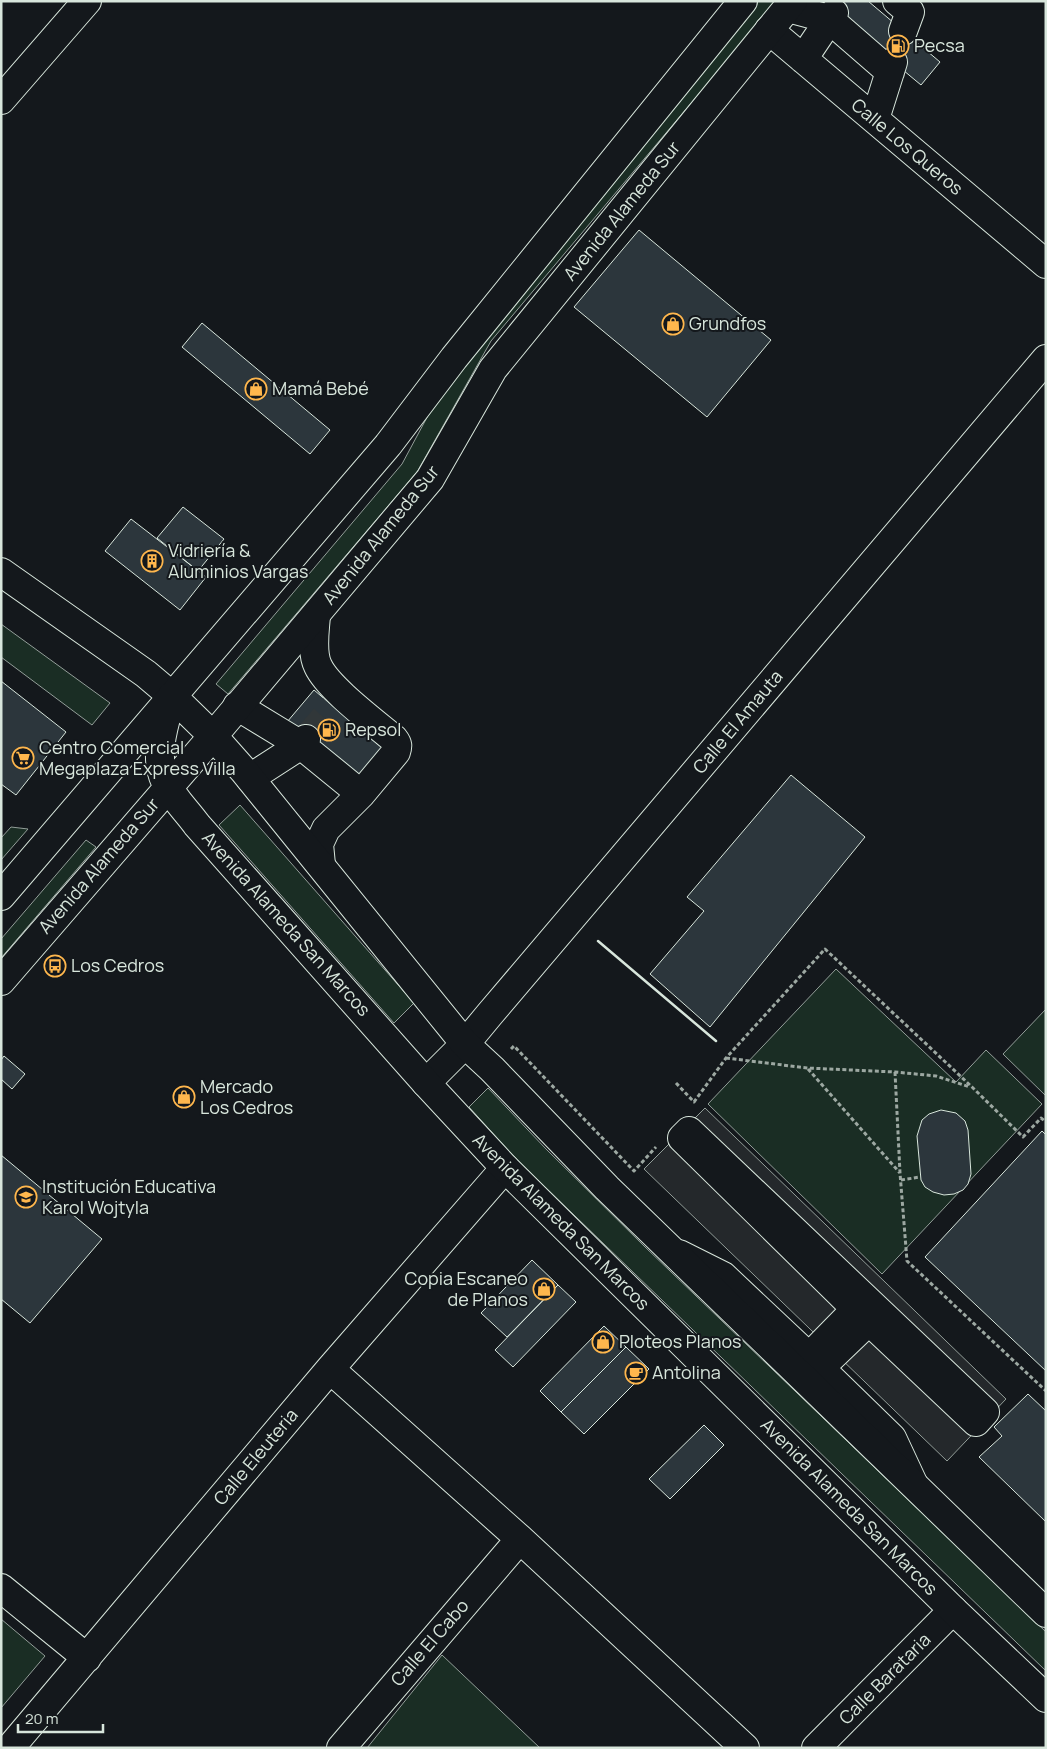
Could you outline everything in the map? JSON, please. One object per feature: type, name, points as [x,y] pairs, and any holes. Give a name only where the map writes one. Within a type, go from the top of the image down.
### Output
[{"type":"main road","points":[[1,100],[87,1]]},
{"type":"main road","points":[[1,896],[388,445],[454,358],[743,1]]},
{"type":"main road","points":[[897,1],[910,12],[903,31]]},
{"type":"main road","points":[[790,4],[831,16],[891,67],[875,120]]},
{"type":"main road","name":"Avenida Alameda Sur","points":[[1,981],[213,736],[430,479],[493,368],[790,4]]},
{"type":"main road","points":[[803,59],[831,16]]},
{"type":"main road","name":"Calle Los Queros","points":[[769,30],[1046,264]]},
{"type":"main road","name":"Calle El Amauta","points":[[426,1082],[465,1044],[1046,358]]},
{"type":"main road","points":[[1,572],[146,674],[172,696],[213,736],[250,778],[465,1044],[492,1069],[607,1188],[1046,1613]]},
{"type":"main road","points":[[316,615],[315,644],[317,665],[338,701],[397,743],[396,752],[361,794],[326,829],[319,844],[321,865]]},
{"type":"main road","name":"Avenida Alameda San Marcos","points":[[172,696],[162,737],[161,770],[168,787],[197,825],[505,1168],[954,1610],[1046,1698]]},
{"type":"main road","points":[[237,706],[304,742],[361,794]]},
{"type":"main road","points":[[250,778],[304,742]]},
{"type":"main road","points":[[671,1250],[723,1276],[809,1357],[856,1309],[682,1138],[689,1131],[985,1412],[976,1422],[869,1321],[828,1359],[820,1368],[892,1438],[914,1486]]},
{"type":"main road","name":"Calle Eleuteria","points":[[10,1748],[330,1369],[505,1168]]},
{"type":"main road","points":[[330,1369],[520,1539],[745,1748]]},
{"type":"main road","name":"Calle El Cabo","points":[[341,1748],[520,1539]]},
{"type":"main road","points":[[1,1588],[86,1658]]},
{"type":"main road","name":"Calle Barataria","points":[[816,1748],[954,1610]]},
{"type":"path","points":[[688,1109],[726,1058],[825,949],[972,1087],[1022,1137],[1041,1118],[1046,1122]]},
{"type":"path","points":[[492,1069],[514,1046],[634,1172],[660,1142]]},
{"type":"path","points":[[726,1058],[807,1068],[936,1076],[972,1087]]},
{"type":"path","points":[[807,1068],[900,1173]]},
{"type":"path","points":[[895,1072],[907,1261],[1046,1392]]},
{"type":"path","points":[[676,1083],[694,1102]]},
{"type":"path","points":[[901,1180],[920,1177]]},
{"type":"green space","points":[[758,1],[777,1],[491,341],[417,472],[228,694],[216,684],[402,464],[461,354]]},
{"type":"green space","points":[[1,624],[110,703],[92,725],[1,657]]},
{"type":"green space","points":[[240,805],[414,1003],[394,1023],[219,825]]},
{"type":"green space","points":[[11,827],[28,829],[1,860],[1,838]]},
{"type":"green space","points":[[86,840],[96,847],[1,958],[1,939]]},
{"type":"green space","points":[[836,969],[956,1082],[986,1050],[1042,1104],[882,1274],[708,1104]]},
{"type":"green space","points":[[1046,1009],[1046,1096],[1003,1054]]},
{"type":"green space","points":[[488,1088],[546,1149],[645,1247],[1046,1632],[1046,1671],[516,1159],[469,1107]]},
{"type":"green space","points":[[1,1619],[45,1656],[1,1708]]},
{"type":"green space","points":[[442,1655],[540,1748],[367,1748]]},
{"type":"shaded area","points":[[705,1108],[1006,1399],[947,1461],[644,1169]]},
{"type":"building","name":"Pecsa","points":[[831,1],[868,1],[940,62],[921,85],[826,6]]},
{"type":"building","name":"Grundfos","points":[[639,230],[771,340],[707,417],[574,307]]},
{"type":"building","name":"Mamá Bebé","points":[[202,323],[330,430],[310,454],[182,347]]},
{"type":"building","points":[[183,507],[224,539],[198,571],[157,538]]},
{"type":"building","name":"Vidriería & Aluminios Vargas","points":[[131,519],[206,577],[180,610],[105,551]]},
{"type":"building","name":"Centro Comercial Megaplaza Express Villa","points":[[1,681],[66,732],[16,795],[1,784]]},
{"type":"building","name":"Repsol","points":[[314,690],[387,752],[360,784],[287,722]]},
{"type":"building","points":[[791,775],[865,837],[710,1027],[650,974],[704,911],[687,897]]},
{"type":"building","points":[[4,1056],[25,1074],[12,1089],[1,1079],[1,1060]]},
{"type":"building","points":[[941,1110],[956,1113],[965,1121],[968,1130],[971,1174],[968,1184],[963,1190],[954,1194],[944,1195],[933,1192],[925,1187],[921,1180],[917,1136],[922,1120],[929,1114]]},
{"type":"building","points":[[1042,1131],[1046,1135],[1046,1371],[925,1257]]},
{"type":"building","name":"Institución Educativa Karol Wojtyla","points":[[1,1155],[102,1239],[30,1323],[1,1299]]},
{"type":"building","points":[[532,1260],[558,1285],[507,1337],[481,1313]]},
{"type":"building","points":[[558,1285],[576,1302],[513,1367],[495,1350]]},
{"type":"building","points":[[604,1326],[626,1347],[561,1412],[540,1391]]},
{"type":"building","points":[[626,1347],[649,1369],[584,1434],[561,1412]]},
{"type":"building","points":[[1028,1394],[1046,1411],[1046,1522],[979,1457],[1002,1436],[994,1427]]},
{"type":"building","points":[[704,1425],[724,1445],[670,1499],[649,1479]]},
{"type":"tunnel","points":[[306,739],[334,707]]},
{"type":"wall","points":[[598,941],[716,1041]]},
{"type":"place","name":"Pecsa","points":[[898,46]]},
{"type":"place","name":"Grundfos","points":[[673,324]]},
{"type":"place","name":"Mamá Bebé","points":[[256,389]]},
{"type":"place","name":"Vidriería & Aluminios Vargas","points":[[152,561]]},
{"type":"place","name":"Repsol","points":[[329,730]]},
{"type":"place","name":"Centro Comercial Megaplaza Express Villa","points":[[23,758]]},
{"type":"place","name":"Los Cedros","points":[[55,966]]},
{"type":"place","name":"Mercado Los Cedros","points":[[184,1097]]},
{"type":"place","name":"Institución Educativa Karol Wojtyla","points":[[26,1197]]},
{"type":"place","name":"Copia Escaneo de Planos","points":[[544,1289]]},
{"type":"place","name":"Ploteos Planos","points":[[603,1342]]},
{"type":"place","name":"Antolina","points":[[636,1373]]}]
